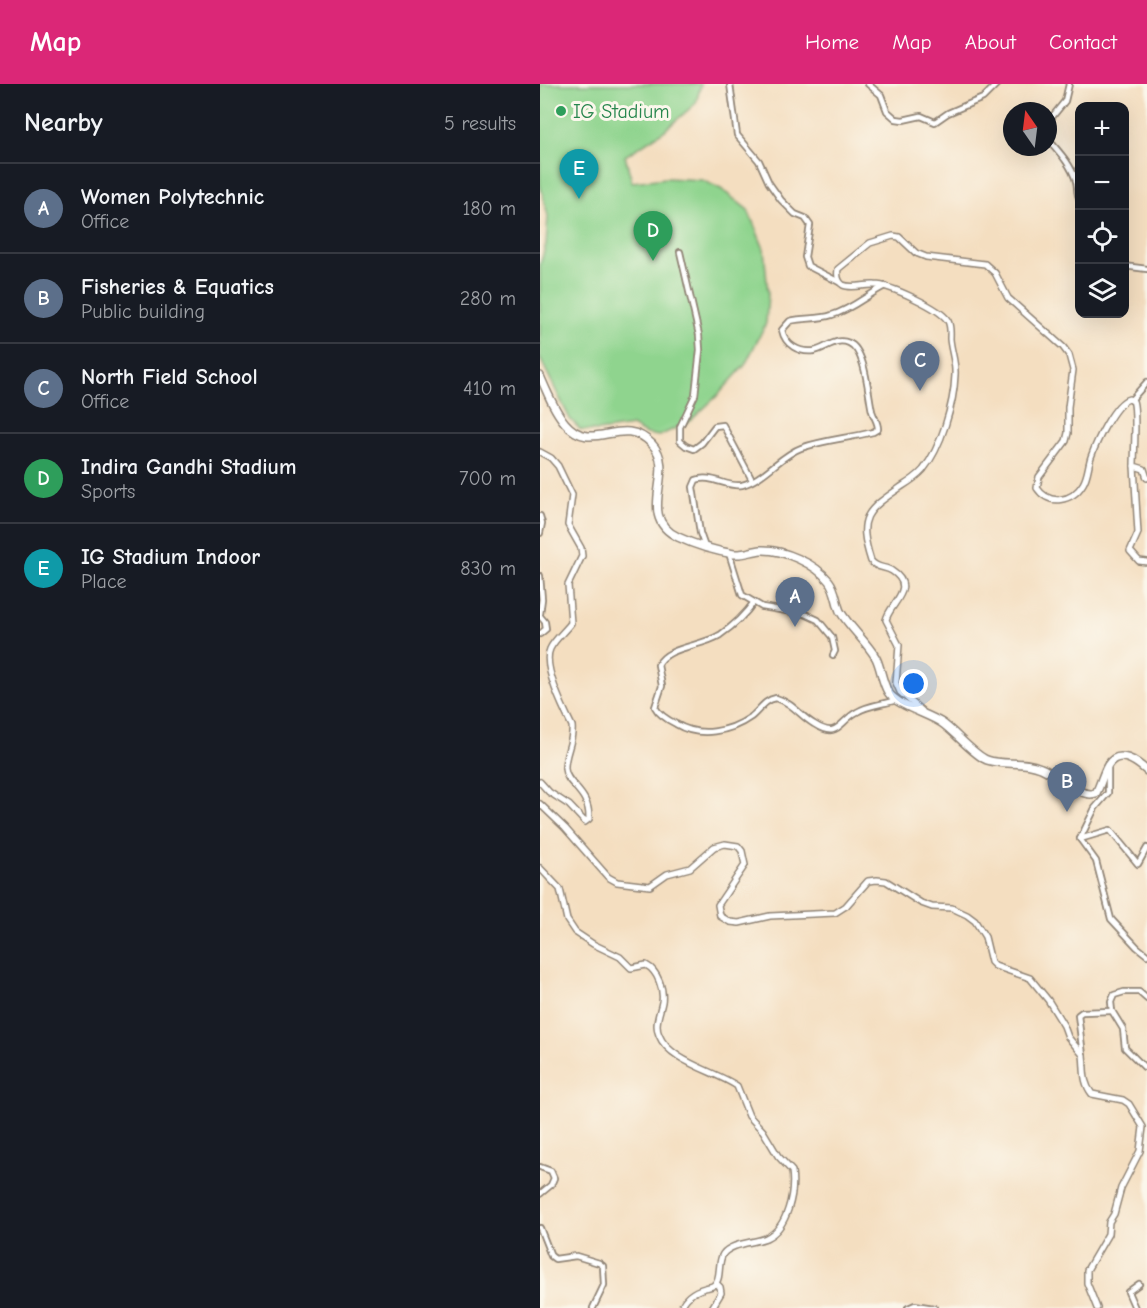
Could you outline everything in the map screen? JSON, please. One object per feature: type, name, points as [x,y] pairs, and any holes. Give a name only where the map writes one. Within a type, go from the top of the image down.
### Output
[{"type":"highway","points":[[540,376],[566,425],[575,431],[588,436],[632,431],[640,434],[652,445],[660,463],[656,500],[659,518],[665,528],[677,536],[705,547],[729,553],[772,550],[808,564],[825,577],[834,590],[837,605],[846,621],[875,657],[887,690],[897,700],[942,723],[986,760],[1032,764],[1059,777],[1081,793],[1090,795],[1096,793],[1108,764],[1120,757],[1130,759],[1147,771]]},
{"type":"street","points":[[730,84],[737,135],[755,154],[769,183],[782,200],[795,214],[805,218],[810,225],[805,257],[808,266],[846,286],[885,286],[933,309],[947,320],[950,327],[951,350],[955,367],[954,386],[945,424],[930,460],[921,473],[869,511],[864,525],[871,561],[874,565],[893,572],[902,585],[898,601],[889,611],[886,620],[899,645],[896,683],[900,692],[924,713]]},
{"type":"street","points":[[868,84],[881,95],[887,111],[896,119],[903,120],[921,116],[935,122],[975,102],[991,92],[997,84]]},
{"type":"street","points":[[1057,111],[1065,101],[1069,84]]},
{"type":"street","points":[[1057,149],[1069,166],[1075,181]]},
{"type":"street","points":[[840,282],[837,275],[838,269],[870,243],[893,237],[899,237],[916,254],[977,261],[992,269],[1008,298],[1063,347],[1072,362],[1066,441],[1037,482],[1037,488],[1041,494],[1048,498],[1063,500],[1083,485],[1093,452],[1120,403],[1125,399],[1131,400],[1136,405],[1133,422],[1138,533],[1130,551],[1139,561],[1147,562]]},
{"type":"street","points":[[680,252],[699,335],[700,350],[695,395],[680,427],[680,441],[694,448],[702,443],[715,426],[723,425],[752,480]]},
{"type":"street","points":[[1129,267],[1147,269]]},
{"type":"street","points":[[705,547],[700,533],[693,487],[700,478],[738,486],[752,480],[798,449],[878,429],[864,370],[856,348],[846,341],[840,341],[815,351],[803,350],[793,347],[786,341],[782,330],[790,321],[808,317],[821,318],[837,313],[861,302],[885,286]]},
{"type":"street","points":[[1131,400],[1147,382]]},
{"type":"street","points":[[540,452],[551,458],[558,466],[572,495],[568,525],[581,548],[582,556],[568,585],[570,623],[549,651],[548,660],[554,683],[572,726],[573,734],[565,770],[586,799],[589,819],[585,822],[569,805],[549,792],[540,782]]},
{"type":"street","points":[[1134,466],[1144,469],[1147,478]]},
{"type":"street","points":[[540,516],[542,523],[540,533]]},
{"type":"street","points":[[729,553],[742,596],[762,607],[805,614],[818,620],[832,637],[835,651],[833,655]]},
{"type":"street","points":[[540,576],[542,599],[540,615],[546,629],[540,634]]},
{"type":"street","points":[[754,603],[743,616],[719,635],[691,648],[668,653],[663,657],[658,665],[662,689],[655,706],[660,714],[689,731],[713,731],[734,726],[757,711],[765,702],[776,698],[789,702],[807,720],[829,730],[841,727],[859,710],[897,700]]},
{"type":"street","points":[[1080,839],[1095,808],[1108,793],[1108,764]]},
{"type":"street","points":[[540,804],[565,828],[608,877],[617,882],[650,886],[667,874],[690,868],[714,848],[730,843],[738,846],[742,850],[745,865],[718,905],[720,916],[730,922],[747,922],[770,916],[835,913],[846,906],[862,886],[873,880],[886,882],[932,907],[952,908],[967,915],[981,929],[991,962],[995,966],[1030,978],[1048,1000],[1068,1037],[1083,1054]]},
{"type":"street","points":[[1080,839],[1110,830],[1138,864],[1147,848]]},
{"type":"street","points":[[1080,839],[1096,861],[1111,918],[1147,956]]},
{"type":"street","points":[[540,868],[560,889],[567,920],[575,932],[620,957],[631,968],[646,965],[653,970],[661,989],[662,1002],[657,1024],[661,1040],[685,1060],[736,1086],[749,1116],[792,1171],[792,1192],[780,1226],[766,1238],[726,1251],[719,1262],[716,1282],[712,1287],[686,1298],[681,1308]]},
{"type":"street","points":[[1147,999],[1139,992],[1119,992],[1112,998],[1112,1011],[1123,1029],[1125,1048],[1144,1067],[1147,1066]]},
{"type":"street","points":[[1097,1308],[1087,1283],[1087,1270],[1108,1234],[1108,1221],[1114,1214],[1120,1188],[1140,1151],[1143,1127],[1129,1104],[1123,1100],[1092,1094],[1086,1085],[1077,1019],[1079,1013],[1112,1011]]},
{"type":"street","points":[[540,1167],[551,1171],[554,1178],[551,1185],[540,1194]]},
{"type":"street","points":[[540,1228],[551,1256],[555,1259],[576,1256],[603,1266],[604,1285],[593,1308]]},
{"type":"street","points":[[712,1308],[721,1293],[716,1282]]},
{"type":"street","points":[[1135,1308],[1128,1292],[1139,1284]]},
{"type":"street","points":[[908,1308],[915,1305],[934,1308]]},
{"type":"green space","points":[[540,84],[701,84],[696,103],[664,131],[625,156],[632,182],[666,178],[702,180],[721,189],[748,210],[764,249],[768,294],[766,323],[745,365],[689,422],[659,436],[646,434],[632,426],[598,431],[581,430],[570,419],[540,358],[540,265],[546,244],[548,216],[540,184]]},
{"type":"place","name":"IG Stadium","points":[[561,111]]},
{"type":"place","name":"IG Stadium Indoor","points":[[579,199]]},
{"type":"place","name":"Indira Gandhi Stadium","points":[[653,261]]},
{"type":"place","name":"North Field School","points":[[920,391]]},
{"type":"place","name":"Women Polytechnic","points":[[795,627]]},
{"type":"place","name":"Fisheries & Equatics","points":[[1067,812]]}]
